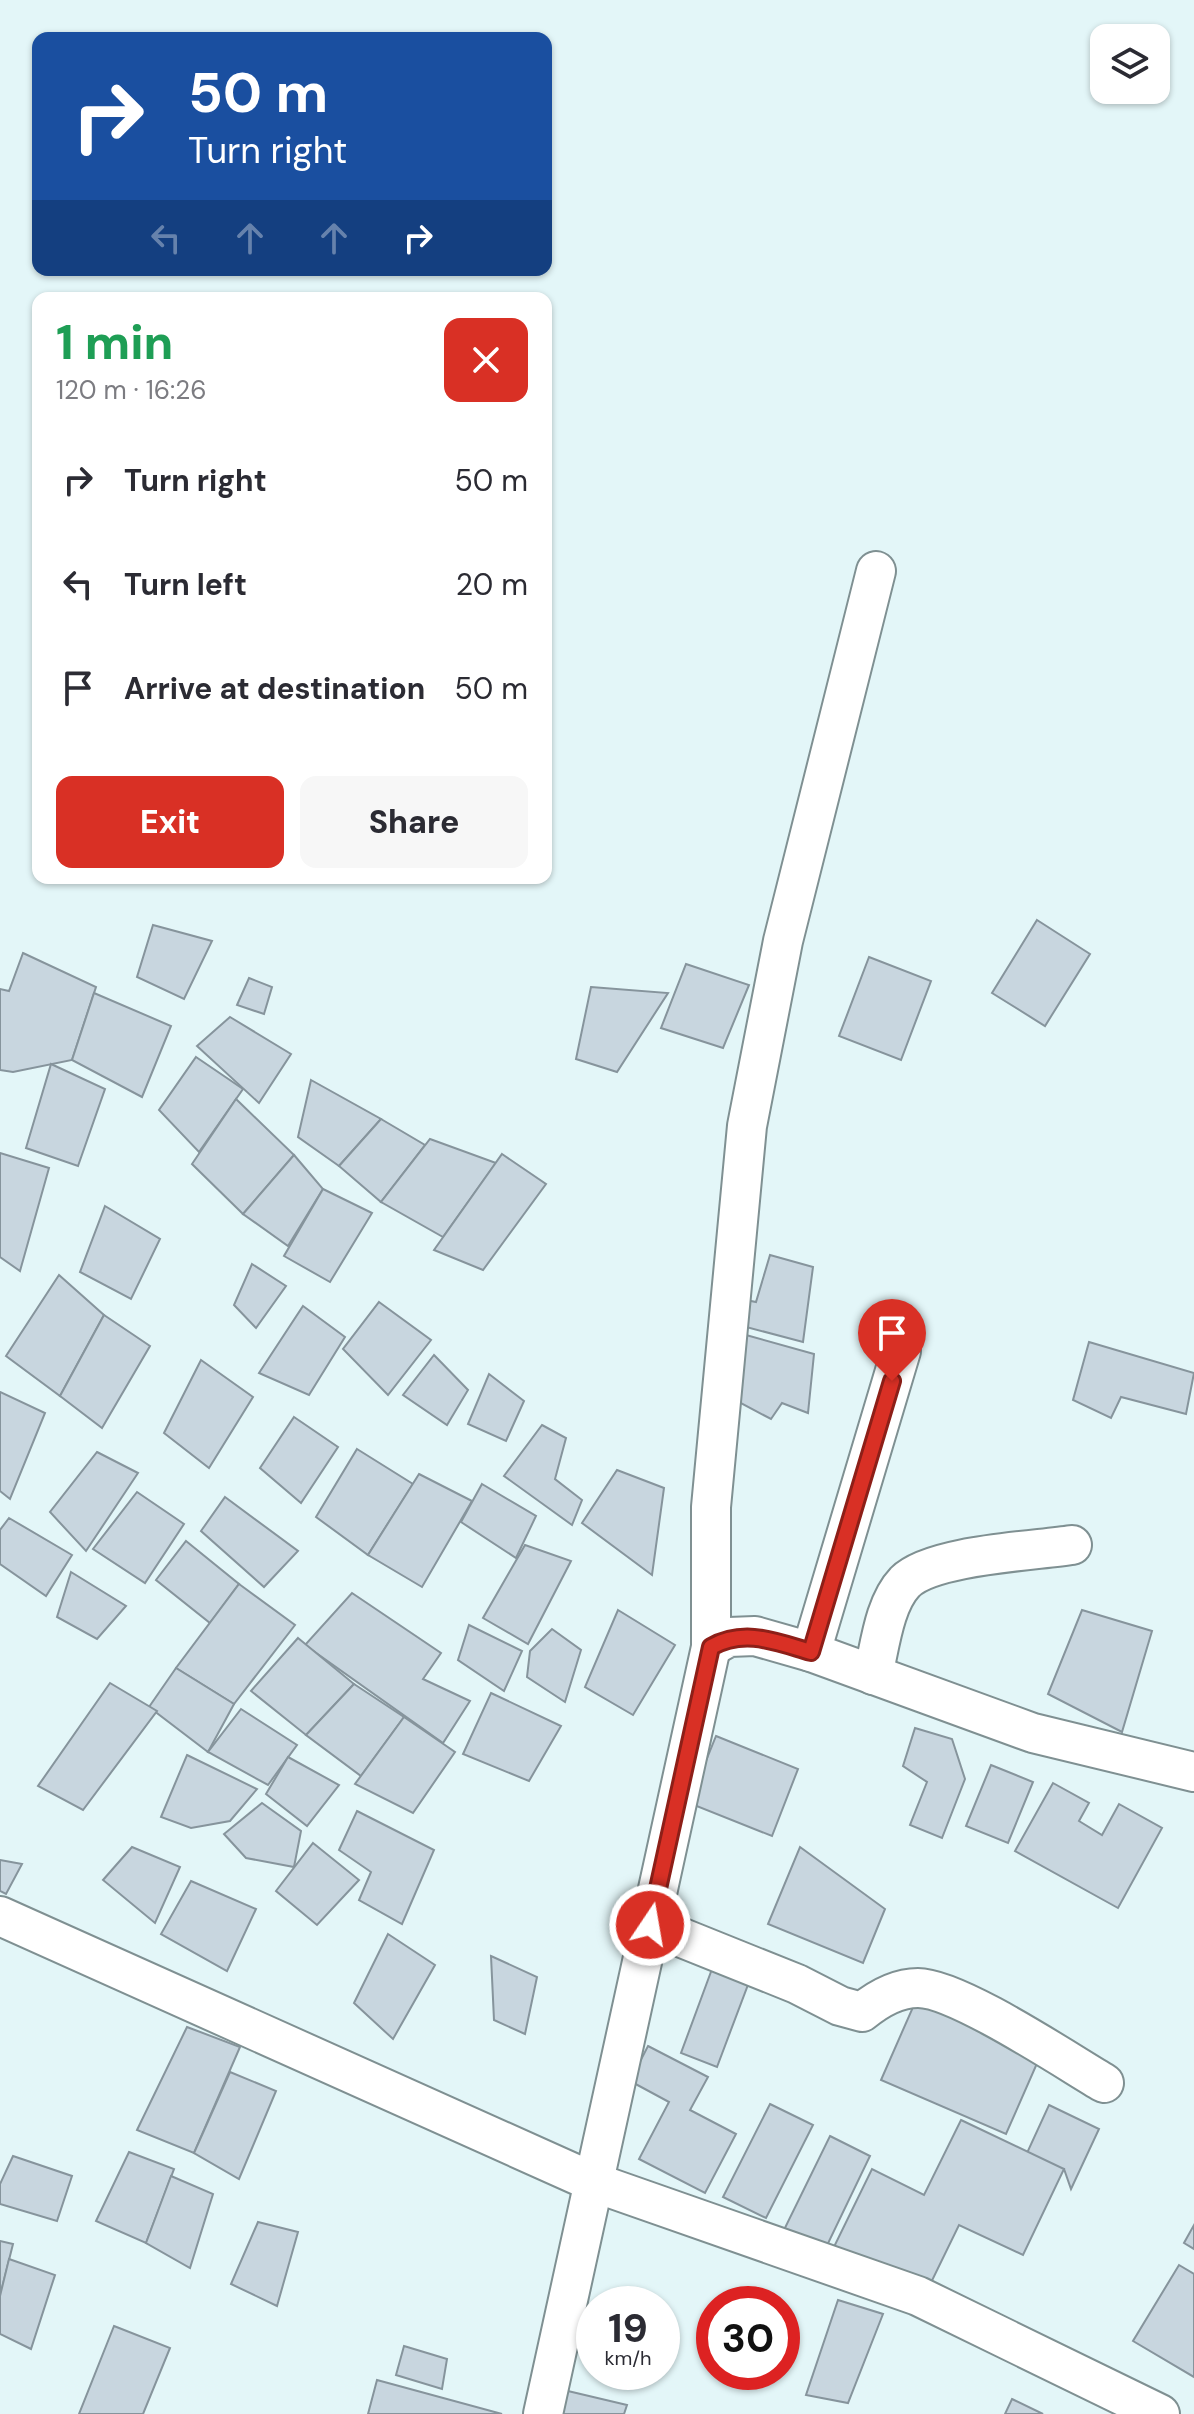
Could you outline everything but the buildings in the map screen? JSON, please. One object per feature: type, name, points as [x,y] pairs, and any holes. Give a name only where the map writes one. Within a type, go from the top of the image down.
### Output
[{"type":"street","points":[[543,2414],[711,1647],[711,1507],[747,1126],[783,941],[876,571]]},
{"type":"street","points":[[811,1652],[901,1351]]},
{"type":"street","points":[[873,1675],[887,1617],[906,1582],[946,1562],[1072,1545]]},
{"type":"street","points":[[711,1647],[729,1637],[755,1636],[811,1652],[1033,1733],[1194,1772]]},
{"type":"street","points":[[0,1916],[593,2182],[918,2296],[1160,2414]]},
{"type":"street","points":[[650,1925],[797,1984],[840,2006],[862,2012],[894,1992],[918,1988],[951,1995],[1104,2083]]},
{"type":"route","points":[[650,1925],[711,1647],[729,1637],[755,1636],[811,1652],[892,1381]]}]
